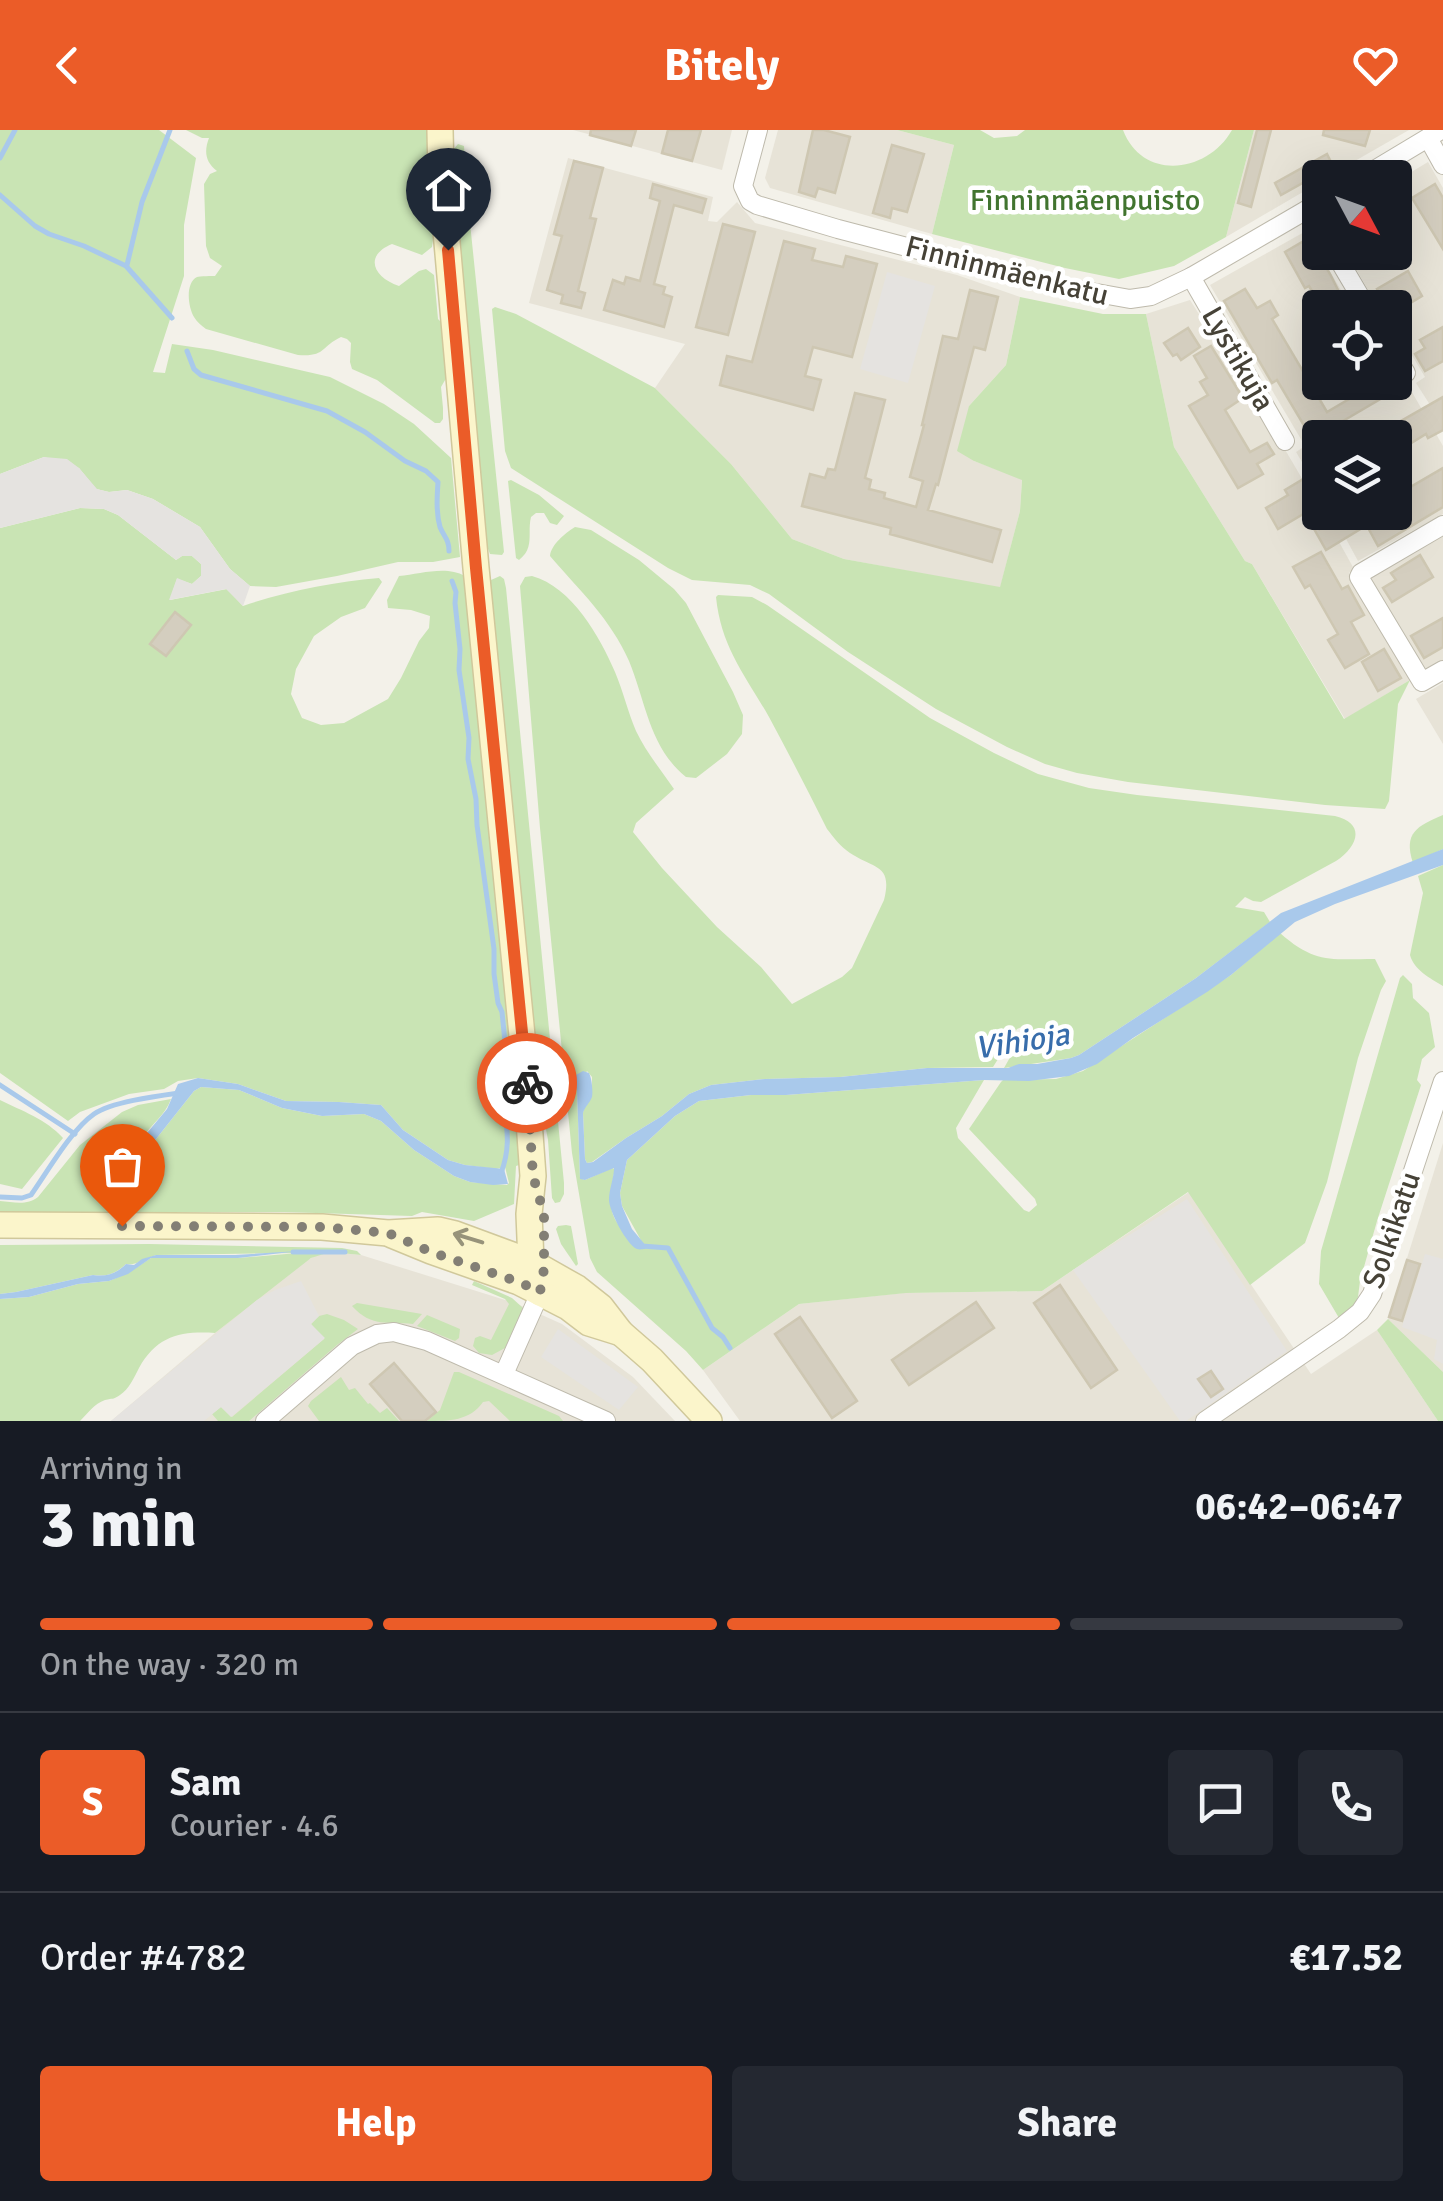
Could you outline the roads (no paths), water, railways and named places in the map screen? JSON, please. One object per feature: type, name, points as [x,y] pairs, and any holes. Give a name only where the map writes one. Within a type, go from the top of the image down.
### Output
[{"type":"main road","points":[[440,130],[533,1176],[544,1214],[538,1274]]},
{"type":"main road","points":[[0,1225],[322,1227],[388,1233],[519,1282],[538,1274],[577,1288],[602,1307],[620,1333],[652,1360],[709,1421]]},
{"type":"street","name":"Finninmäenkatu","points":[[758,130],[743,186],[750,201],[777,212],[1110,297],[1130,300],[1152,296],[1302,212]]},
{"type":"street","points":[[1391,160],[1434,134],[1443,165]]},
{"type":"street","name":"Lystikuja","points":[[1190,277],[1285,441]]},
{"type":"street","points":[[1443,525],[1361,572],[1359,577],[1422,682],[1443,670]]},
{"type":"street","name":"Solkikatu","points":[[1205,1421],[1340,1330],[1360,1312],[1372,1294],[1443,1082]]},
{"type":"street","points":[[504,1374],[538,1274]]},
{"type":"street","points":[[265,1421],[352,1346],[377,1334],[394,1332],[408,1334],[504,1374],[606,1421]]},
{"type":"water","points":[[1443,849],[1443,865],[1295,922],[1207,992],[1097,1064],[1069,1076],[699,1101],[675,1116],[627,1160],[620,1193],[622,1206],[645,1249],[637,1249],[628,1241],[612,1212],[609,1200],[614,1168],[580,1179],[575,1082],[576,1075],[583,1071],[589,1073],[592,1088],[592,1097],[583,1113],[587,1163],[662,1116],[689,1094],[711,1085],[927,1068],[1008,1068],[1071,1058],[1196,978],[1281,913]]},
{"type":"water","points":[[198,1078],[238,1084],[286,1101],[381,1105],[403,1130],[448,1160],[504,1169],[508,1184],[470,1182],[454,1176],[414,1150],[381,1121],[364,1114],[322,1116],[282,1108],[239,1090],[201,1087],[145,1153],[140,1202],[130,1202],[127,1197],[142,1139],[167,1109],[178,1084]]},
{"type":"water","points":[[299,1251],[238,1258],[151,1258],[109,1281],[0,1299],[0,1294],[111,1274],[126,1264],[134,1265],[156,1255]]},
{"type":"waterway","points":[[0,158],[15,130]]},
{"type":"waterway","points":[[127,265],[142,202],[170,130]]},
{"type":"waterway","points":[[0,195],[49,234],[126,266],[172,318]]},
{"type":"waterway","points":[[187,351],[194,369],[201,375],[327,411],[426,471],[438,482],[439,522],[449,551]]},
{"type":"waterway","points":[[452,581],[468,759],[502,1012],[503,1056]]},
{"type":"waterway","points":[[501,1173],[507,1139],[503,1084]]},
{"type":"waterway","points":[[0,1085],[75,1134]]},
{"type":"waterway","points":[[0,1197],[31,1195],[68,1140],[94,1114],[123,1103],[179,1093]]},
{"type":"waterway","points":[[642,1246],[668,1248],[712,1328],[730,1348]]},
{"type":"waterway","points":[[293,1252],[345,1252]]},
{"type":"park label","name":"Finninmäenpuisto","points":[[1085,200]]},
{"type":"water label","name":"Vihioja","points":[[1022,1041]]}]
